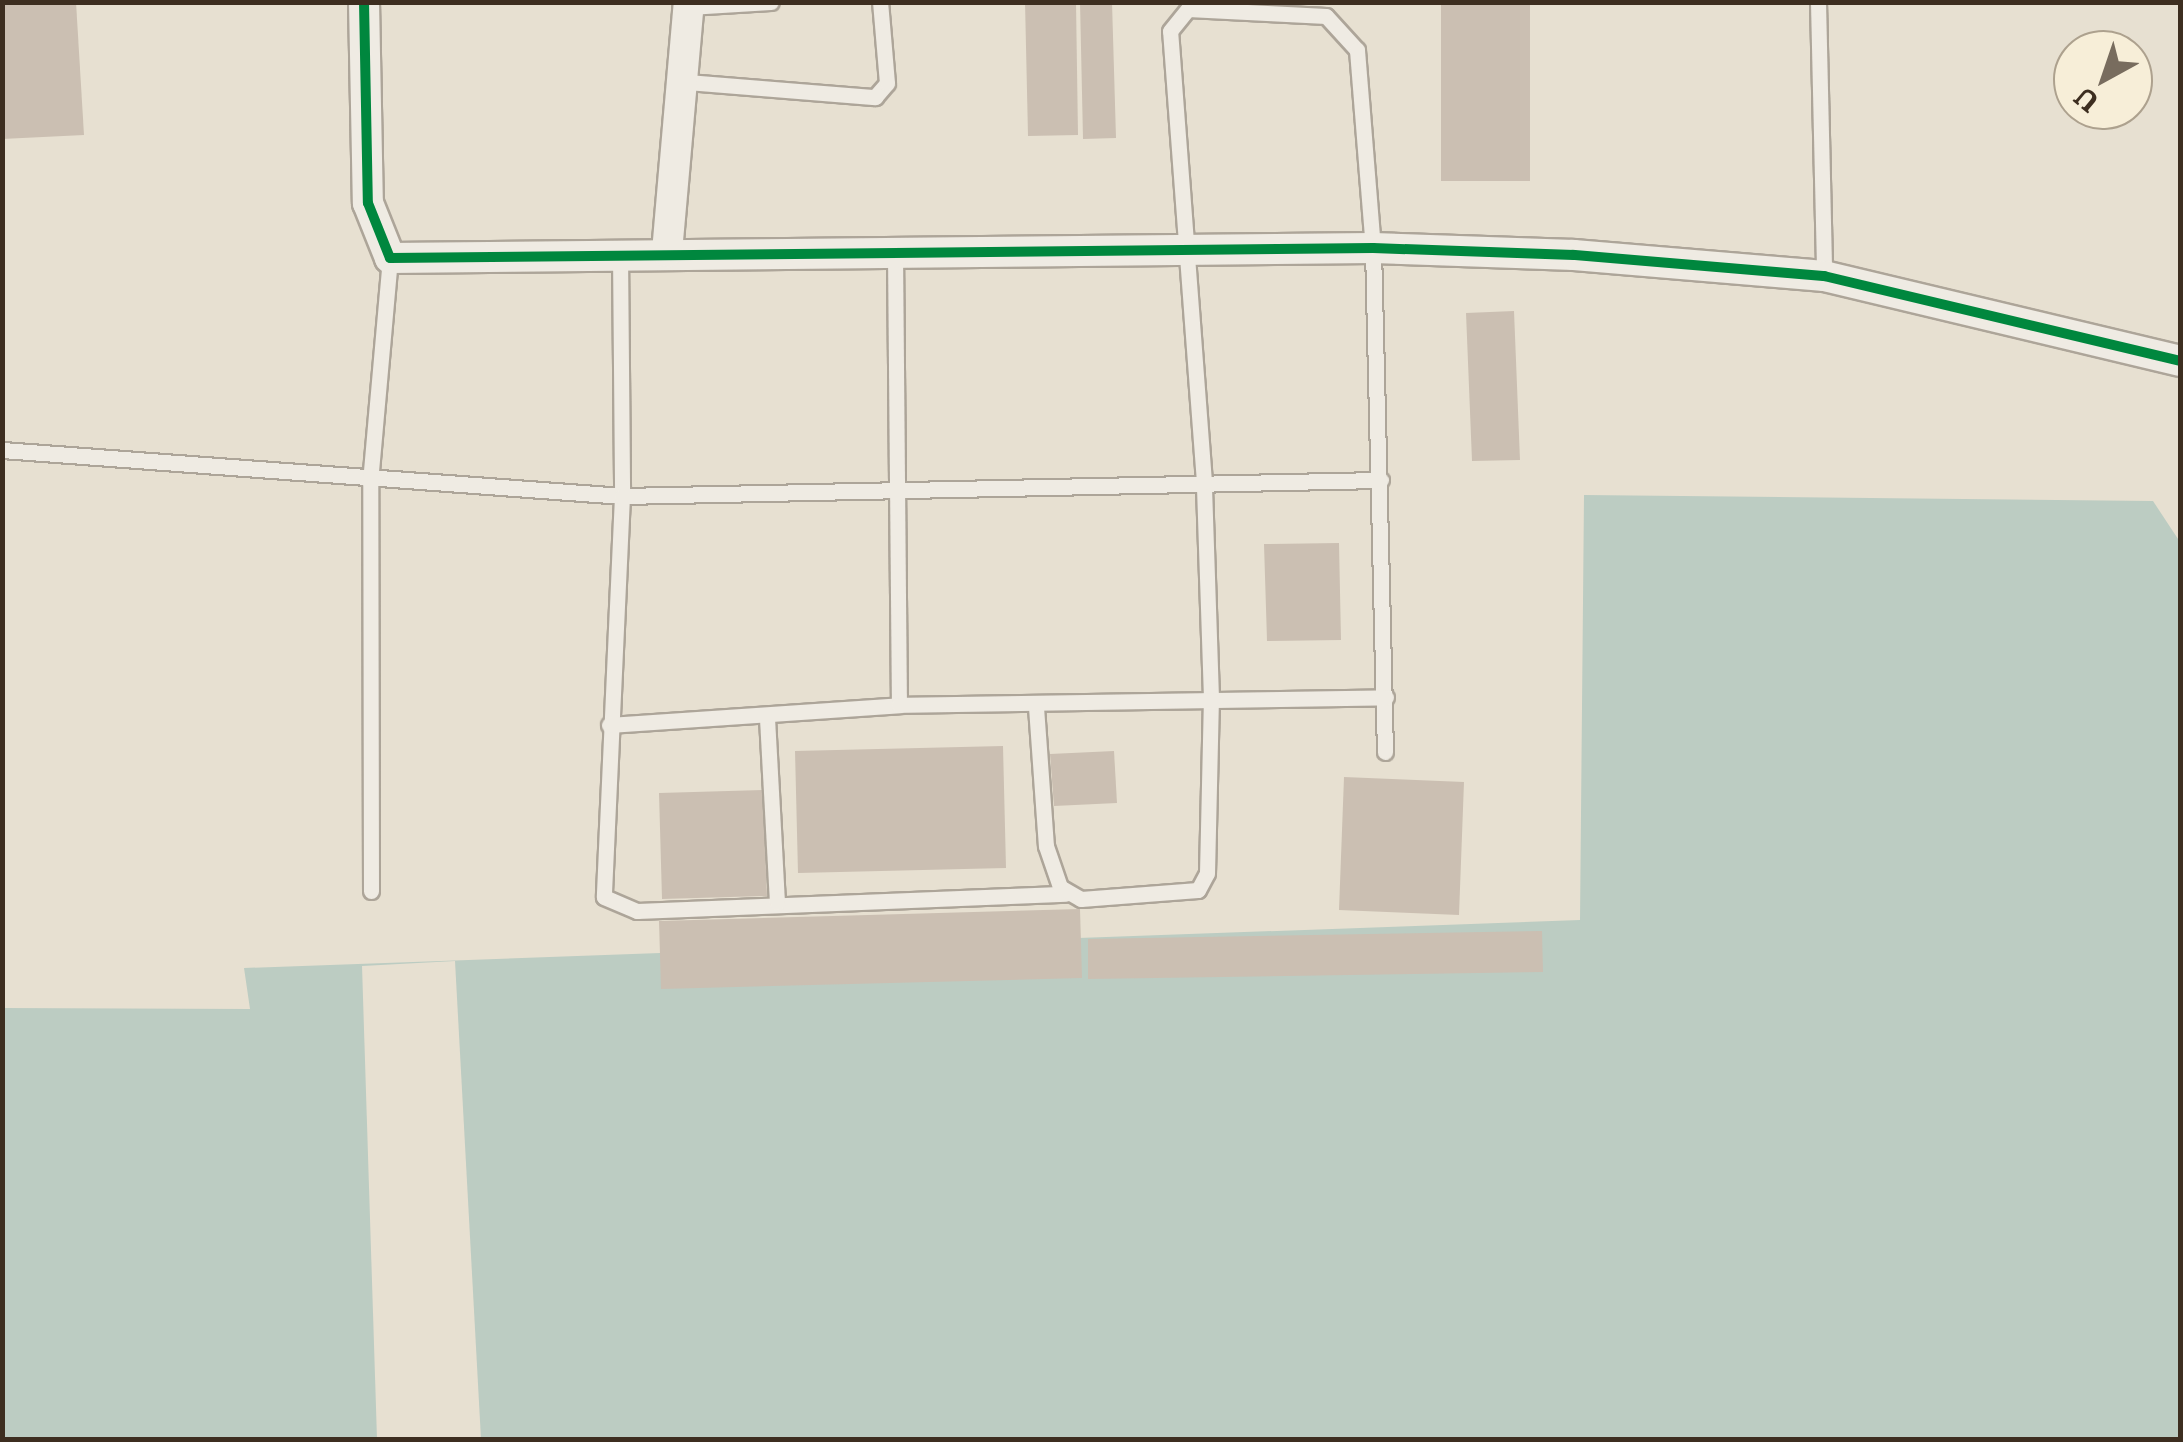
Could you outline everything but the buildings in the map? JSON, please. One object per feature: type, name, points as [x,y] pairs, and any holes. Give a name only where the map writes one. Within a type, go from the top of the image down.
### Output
[{"type":"street","points":[[364,2],[368,203],[390,258],[620,252],[1373,248],[1824,276],[2180,362]]},
{"type":"street","points":[[667,252],[687,82],[689,5]]},
{"type":"lane","points":[[689,5],[771,2]]},
{"type":"lane","points":[[687,82],[875,97],[886,83],[880,2]]},
{"type":"lane","points":[[1818,2],[1824,276]]},
{"type":"lane","points":[[620,252],[622,496],[600,872],[608,904],[626,912],[1066,894],[1174,898],[1203,886],[1211,698],[1204,482],[1170,32],[1188,10],[1341,24],[1356,50],[1373,248],[1385,752]]},
{"type":"lane","points":[[894,252],[901,494],[899,705]]},
{"type":"lane","points":[[371,891],[370,482],[390,258]]},
{"type":"lane","points":[[2,450],[370,482],[622,496],[901,494],[1204,482],[1381,480]]},
{"type":"lane","points":[[609,726],[767,718],[899,705],[1036,707],[1211,698],[1386,697]]},
{"type":"lane","points":[[1036,707],[1046,846],[1066,894]]},
{"type":"lane","points":[[767,718],[777,903]]},
{"type":"shaded area","points":[[1584,495],[2153,501],[2180,542],[2180,1439],[3,1440],[3,1008],[250,1009],[244,968],[1580,920]]},
{"type":"pier","points":[[455,961],[481,1439],[377,1439],[362,966]]},
{"type":"cycle path","points":[[364,2],[368,203],[390,258],[1373,248],[1574,255],[1824,276],[2180,361]]}]
